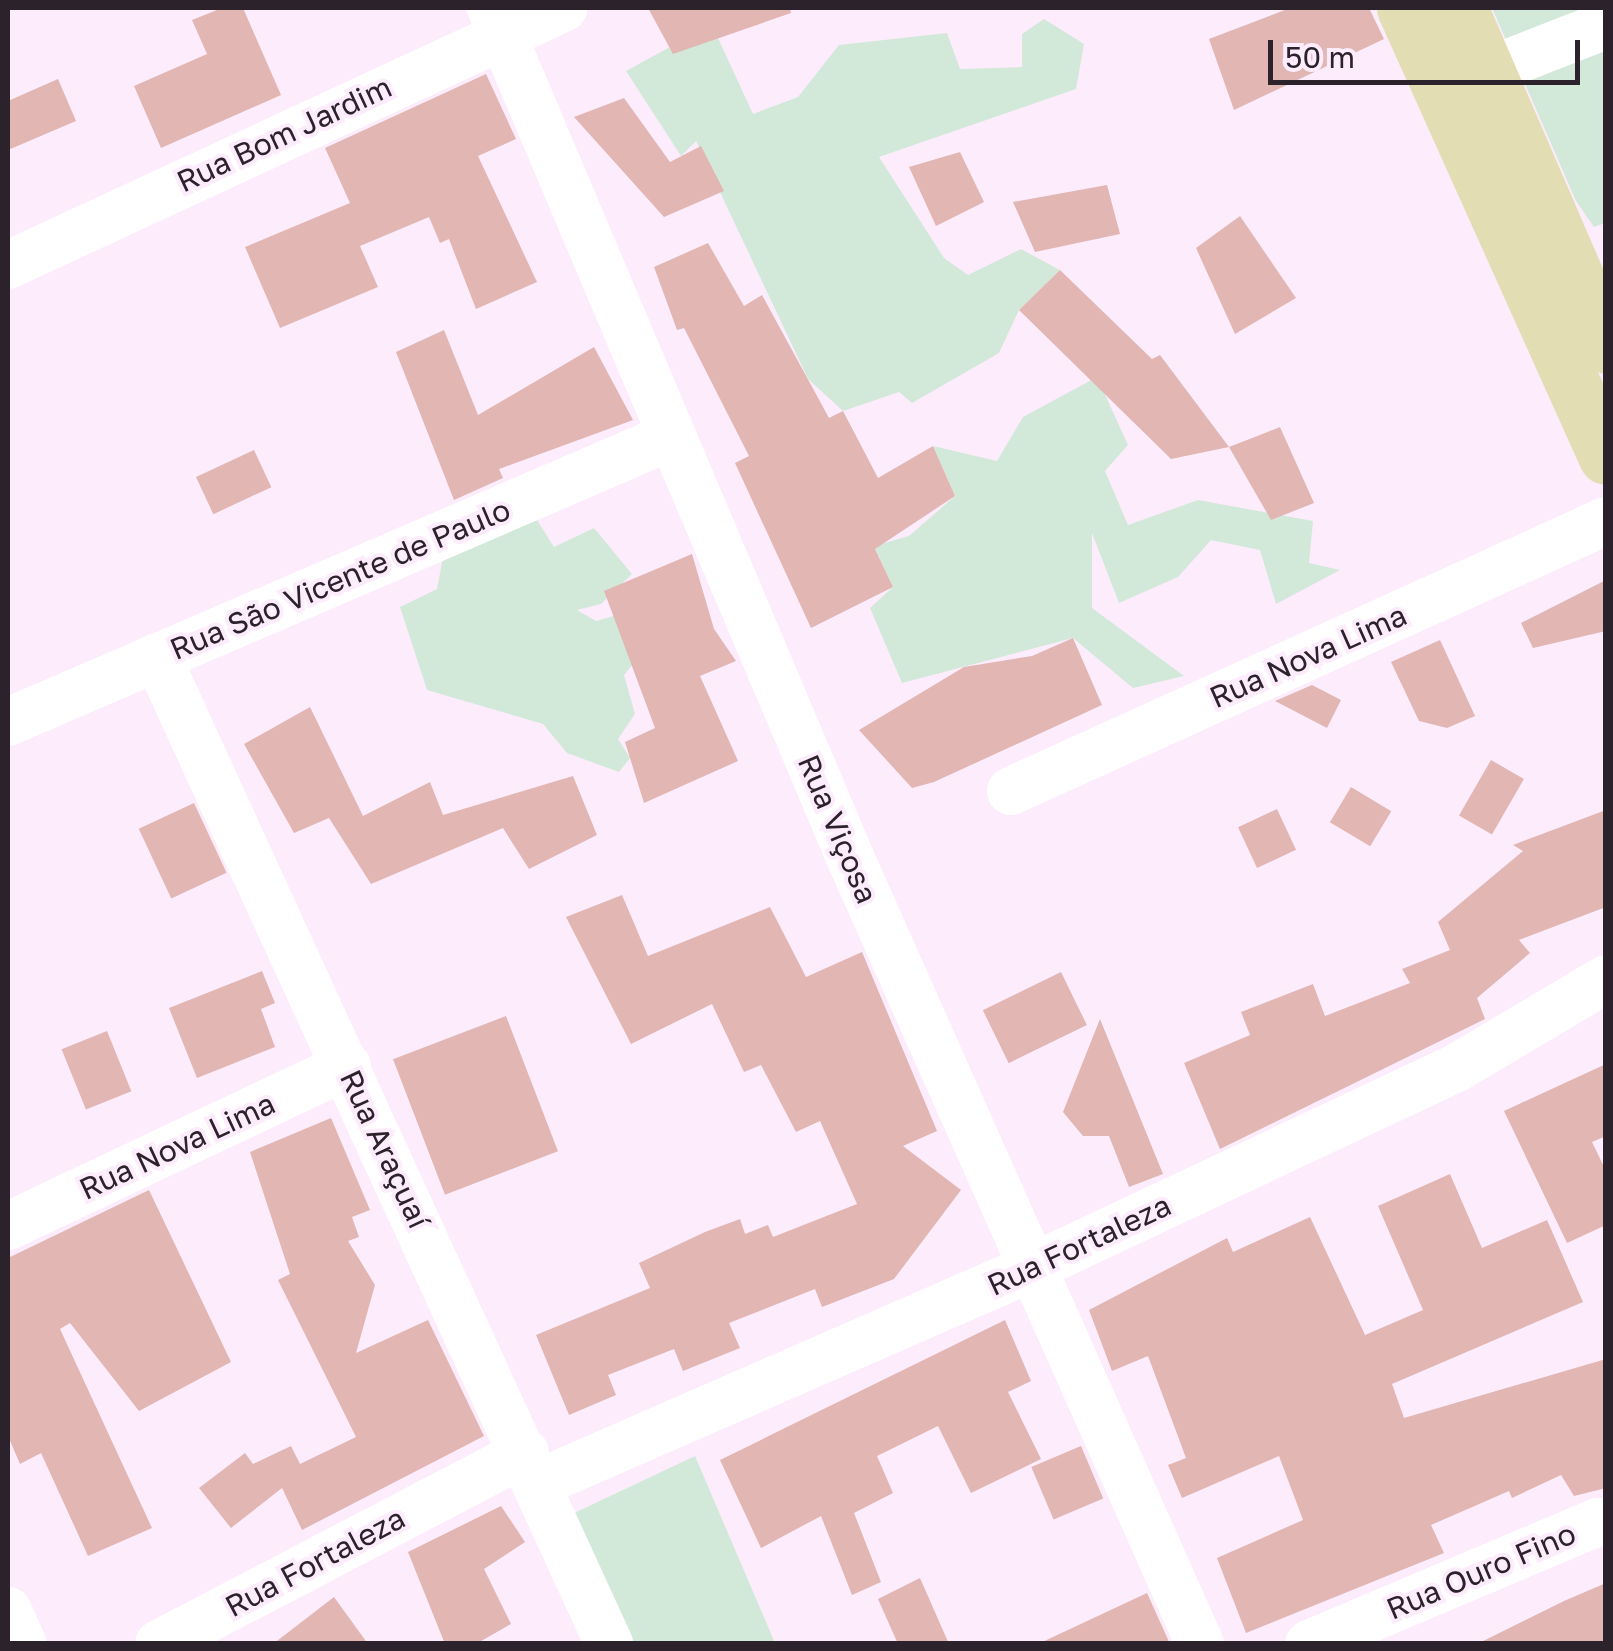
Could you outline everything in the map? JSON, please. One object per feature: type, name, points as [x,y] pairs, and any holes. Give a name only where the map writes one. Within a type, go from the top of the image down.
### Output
[{"type":"main road","points":[[1404,8],[1606,457]]},
{"type":"main road","points":[[1460,8],[1606,346]]},
{"type":"street","name":"Rua Bom Jardim","points":[[11,254],[496,19],[563,8]]},
{"type":"street","name":"Rua Viçosa","points":[[496,19],[1030,1269],[1200,1644]]},
{"type":"street","points":[[1488,72],[1606,24]]},
{"type":"street","name":"Rua São Vicente de Paulo","points":[[8,722],[672,436]]},
{"type":"street","name":"Rua Nova Lima","points":[[1011,791],[1606,521]]},
{"type":"street","name":"Rua Araçuaí","points":[[157,657],[532,1468],[609,1644]]},
{"type":"street","name":"Rua Fortaleza","points":[[159,1644],[532,1468],[1030,1269],[1458,1067],[1606,979]]},
{"type":"street","name":"Rua Nova Lima","points":[[8,1226],[347,1066]]},
{"type":"street","name":"Rua Ouro Fino","points":[[1309,1644],[1598,1522]]},
{"type":"street","points":[[8,1611],[22,1644]]},
{"type":"green space","points":[[1492,8],[1605,8],[1605,223],[1594,227],[1576,201]]},
{"type":"green space","points":[[1044,19],[1084,44],[1076,89],[879,157],[944,258],[968,275],[1021,249],[1060,270],[1019,310],[999,353],[912,403],[899,392],[843,411],[808,379],[696,141],[681,156],[626,71],[670,47],[718,38],[753,114],[798,97],[839,45],[947,33],[960,69],[1022,67],[1022,34]]},
{"type":"green space","points":[[1097,377],[1128,445],[1105,471],[1128,525],[1198,500],[1313,521],[1309,563],[1340,570],[1276,604],[1260,550],[1211,540],[1178,577],[1119,603],[1092,533],[1092,608],[1184,676],[1133,688],[1073,638],[902,683],[870,608],[893,587],[874,546],[909,536],[955,496],[933,446],[997,461],[1023,417]]},
{"type":"green space","points":[[532,512],[554,547],[594,528],[632,574],[601,604],[577,610],[596,621],[642,608],[666,624],[624,675],[635,714],[618,739],[630,758],[619,772],[567,753],[543,724],[427,690],[400,607],[437,589],[444,552]]},
{"type":"green space","points":[[695,1456],[775,1643],[625,1643],[570,1515]]},
{"type":"building","points":[[222,8],[243,8],[281,95],[161,148],[134,86],[207,54],[192,20]]},
{"type":"building","points":[[648,8],[790,8],[791,13],[673,54]]},
{"type":"building","points":[[1290,8],[1369,8],[1384,39],[1234,110],[1209,39]]},
{"type":"building","points":[[486,74],[516,139],[478,156],[537,282],[476,309],[449,239],[440,243],[429,217],[360,246],[378,287],[280,328],[245,247],[350,203],[325,148]]},
{"type":"building","points":[[58,79],[76,121],[8,150],[8,101]]},
{"type":"building","points":[[624,98],[670,162],[701,146],[724,191],[664,217],[574,117]]},
{"type":"building","points":[[960,152],[984,202],[936,226],[909,167]]},
{"type":"building","points":[[1107,185],[1120,234],[1035,252],[1013,202]]},
{"type":"building","points":[[1240,216],[1296,298],[1235,334],[1196,248]]},
{"type":"building","points":[[708,243],[744,306],[762,295],[829,418],[843,411],[878,478],[933,446],[955,496],[875,549],[893,587],[811,628],[735,463],[749,456],[684,328],[677,330],[654,267]]},
{"type":"building","points":[[1060,270],[1152,359],[1160,355],[1229,447],[1171,459],[1019,310]]},
{"type":"building","points":[[444,330],[478,415],[594,347],[633,420],[499,469],[503,478],[454,500],[396,352]]},
{"type":"building","points":[[1280,427],[1314,503],[1271,520],[1229,447]]},
{"type":"building","points":[[254,450],[271,487],[213,514],[196,477]]},
{"type":"building","points":[[692,554],[714,629],[736,661],[700,676],[738,761],[644,803],[625,742],[655,728],[604,591]]},
{"type":"building","points":[[1606,580],[1606,631],[1533,648],[1521,623]]},
{"type":"building","points":[[1073,638],[1102,705],[934,782],[912,788],[859,730],[964,667],[1032,656]]},
{"type":"building","points":[[1440,640],[1475,716],[1447,728],[1419,721],[1391,662]]},
{"type":"building","points":[[1312,685],[1341,700],[1327,728],[1275,701]]},
{"type":"building","points":[[310,707],[363,816],[430,782],[443,815],[573,776],[597,835],[529,869],[503,828],[371,884],[329,818],[294,833],[244,744]]},
{"type":"building","points":[[1491,760],[1524,779],[1492,834],[1459,815]]},
{"type":"building","points":[[1351,787],[1391,811],[1370,846],[1330,822]]},
{"type":"building","points":[[194,803],[227,873],[171,899],[139,829]]},
{"type":"building","points":[[1277,809],[1296,850],[1257,868],[1238,827]]},
{"type":"building","points":[[1606,810],[1606,907],[1519,940],[1530,953],[1477,998],[1485,1019],[1220,1149],[1184,1063],[1250,1035],[1241,1012],[1313,984],[1325,1016],[1410,983],[1402,969],[1450,950],[1438,922],[1523,851],[1513,845]]},
{"type":"building","points":[[622,895],[648,956],[770,907],[806,977],[862,952],[937,1131],[903,1146],[961,1190],[894,1279],[822,1307],[815,1289],[729,1323],[740,1348],[683,1371],[674,1349],[608,1375],[616,1395],[569,1415],[536,1335],[650,1288],[639,1263],[705,1232],[740,1219],[745,1234],[768,1225],[773,1237],[857,1204],[820,1121],[796,1132],[761,1065],[744,1072],[712,1004],[631,1044],[566,917]]},
{"type":"building","points":[[262,971],[275,1003],[261,1009],[275,1047],[197,1078],[169,1008]]},
{"type":"building","points":[[1061,972],[1087,1025],[1009,1063],[983,1010]]},
{"type":"building","points":[[506,1016],[558,1151],[445,1195],[393,1059]]},
{"type":"building","points":[[1100,1019],[1163,1174],[1129,1187],[1109,1136],[1083,1136],[1063,1112]]},
{"type":"building","points":[[107,1031],[131,1091],[86,1110],[62,1049]]},
{"type":"building","points":[[1606,1064],[1606,1136],[1592,1142],[1606,1171],[1606,1225],[1567,1243],[1504,1111]]},
{"type":"building","points":[[331,1118],[370,1210],[352,1217],[359,1237],[348,1241],[375,1285],[356,1353],[428,1320],[484,1436],[302,1530],[282,1488],[231,1528],[199,1488],[245,1453],[253,1464],[291,1446],[300,1464],[356,1437],[278,1280],[290,1274],[250,1152]]},
{"type":"building","points":[[1450,1174],[1482,1248],[1547,1220],[1583,1302],[1392,1384],[1404,1418],[1606,1359],[1606,1488],[1574,1496],[1561,1475],[1512,1498],[1509,1491],[1431,1525],[1444,1553],[1246,1633],[1217,1558],[1303,1520],[1279,1456],[1182,1498],[1168,1465],[1186,1458],[1148,1356],[1112,1371],[1089,1310],[1227,1238],[1233,1252],[1310,1217],[1365,1335],[1423,1310],[1378,1206]]},
{"type":"building","points":[[149,1190],[231,1362],[139,1411],[70,1323],[60,1329],[152,1528],[88,1556],[41,1453],[20,1464],[8,1436],[8,1258]]},
{"type":"building","points":[[1005,1320],[1031,1381],[1008,1392],[1041,1459],[971,1493],[938,1426],[877,1456],[893,1493],[854,1513],[881,1582],[852,1595],[821,1516],[761,1548],[720,1460]]},
{"type":"building","points":[[1081,1446],[1103,1498],[1054,1520],[1031,1467]]},
{"type":"building","points":[[501,1506],[525,1542],[484,1569],[511,1624],[476,1644],[445,1644],[408,1552]]},
{"type":"building","points":[[920,1578],[949,1644],[898,1644],[878,1599]]},
{"type":"building","points":[[1606,1583],[1606,1644],[1477,1644],[1564,1601]]},
{"type":"building","points":[[1147,1593],[1170,1644],[1038,1644]]},
{"type":"building","points":[[334,1597],[368,1644],[273,1644]]}]
